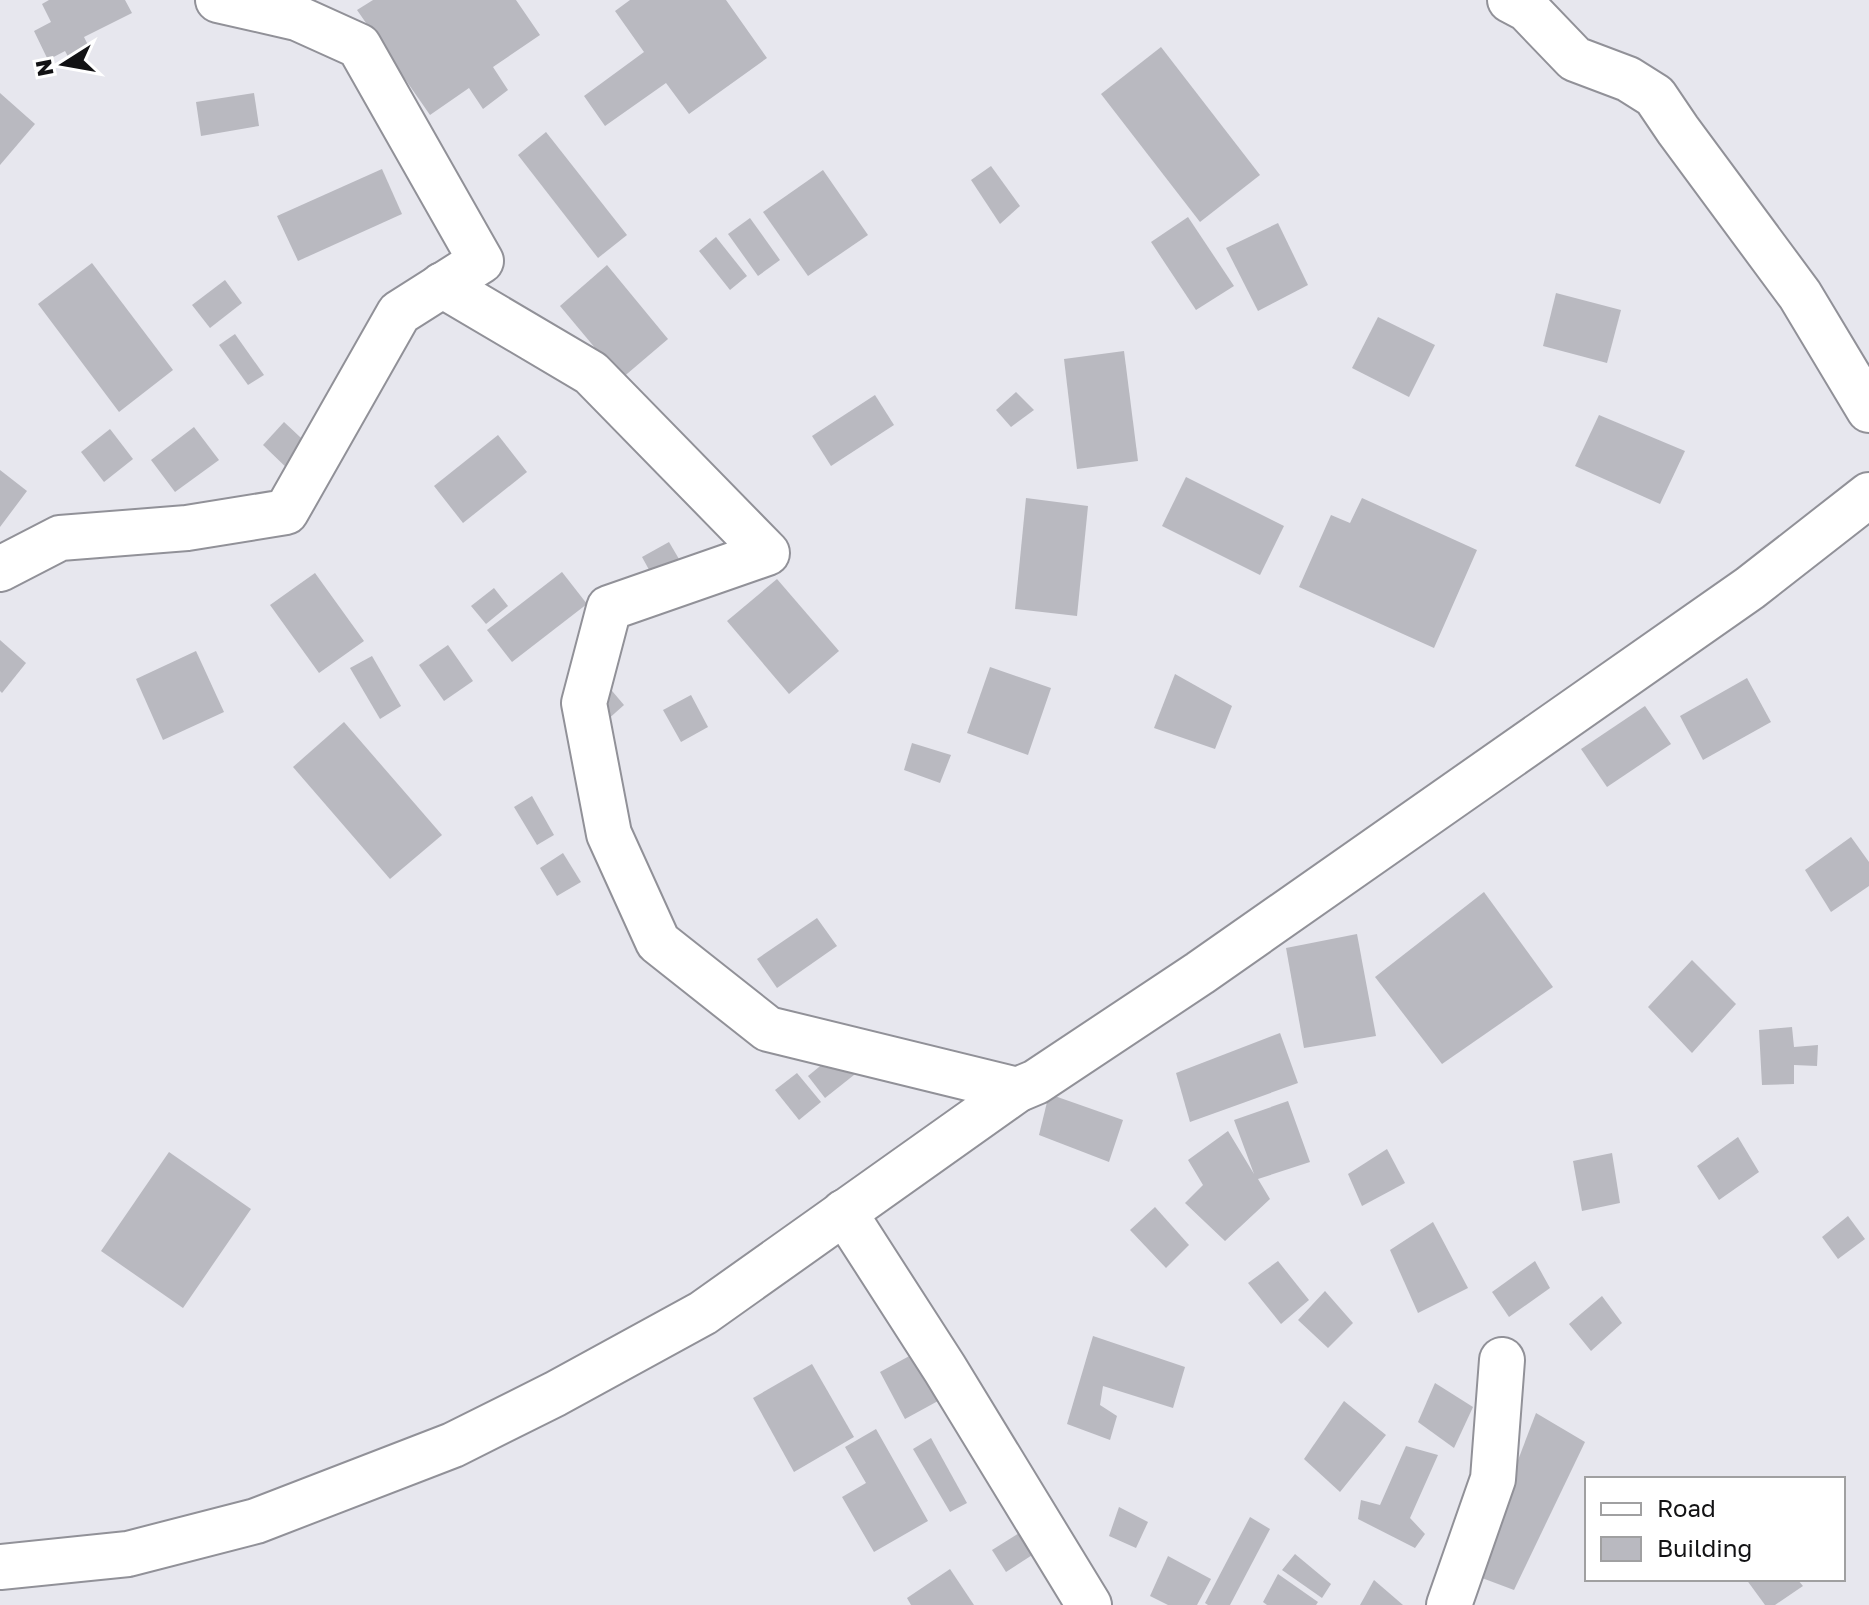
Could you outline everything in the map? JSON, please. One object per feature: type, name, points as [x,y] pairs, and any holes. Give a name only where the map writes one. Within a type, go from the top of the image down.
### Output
[{"type":"street","points":[[0,569],[60,538],[187,528],[286,512],[399,313],[481,261],[359,46],[297,18],[218,0]]},
{"type":"street","points":[[1510,0],[1527,9],[1575,59],[1628,79],[1655,96],[1800,295],[1869,410]]},
{"type":"street","points":[[442,285],[591,373],[767,553],[609,608],[584,703],[609,834],[658,942],[768,1029],[1017,1090]]},
{"type":"street","points":[[0,1567],[128,1554],[256,1521],[453,1445],[555,1394],[703,1313],[1017,1090],[1036,1082],[1162,998],[1457,794],[1750,588],[1869,495]]},
{"type":"street","points":[[844,1212],[945,1369],[1089,1605]]},
{"type":"street","points":[[1449,1605],[1493,1479],[1502,1360]]},
{"type":"building","points":[[49,0],[125,0],[132,13],[84,37],[91,51],[71,62],[65,51],[48,60],[34,31],[51,22],[42,4]]},
{"type":"building","points":[[373,0],[516,0],[540,35],[493,67],[508,90],[483,109],[469,88],[430,115],[357,10]]},
{"type":"building","points":[[630,0],[726,0],[767,58],[689,114],[666,83],[605,126],[584,96],[644,52],[615,11]]},
{"type":"building","points":[[1161,47],[1260,175],[1200,222],[1101,94]]},
{"type":"building","points":[[0,93],[35,124],[0,165]]},
{"type":"building","points":[[254,93],[259,126],[201,136],[196,102]]},
{"type":"building","points":[[546,132],[627,235],[598,258],[518,155]]},
{"type":"building","points":[[991,166],[1020,206],[1000,224],[971,180]]},
{"type":"building","points":[[382,169],[402,214],[298,261],[277,216]]},
{"type":"building","points":[[823,170],[868,235],[808,276],[763,212]]},
{"type":"building","points":[[1188,217],[1234,286],[1196,310],[1151,242]]},
{"type":"building","points":[[750,218],[780,260],[758,276],[728,234]]},
{"type":"building","points":[[1278,223],[1308,285],[1258,311],[1226,248]]},
{"type":"building","points":[[716,237],[747,276],[730,290],[699,251]]},
{"type":"building","points":[[92,263],[173,370],[119,412],[38,304]]},
{"type":"building","points":[[607,265],[668,339],[621,379],[560,306]]},
{"type":"building","points":[[225,280],[242,303],[210,328],[192,305]]},
{"type":"building","points":[[1556,293],[1621,310],[1607,363],[1543,346]]},
{"type":"building","points":[[1378,317],[1435,345],[1409,397],[1352,368]]},
{"type":"building","points":[[235,334],[264,375],[248,385],[219,345]]},
{"type":"building","points":[[1124,351],[1138,461],[1077,469],[1064,359]]},
{"type":"building","points":[[1016,392],[1034,410],[1011,427],[996,410]]},
{"type":"building","points":[[875,395],[894,425],[831,466],[812,436]]},
{"type":"building","points":[[1599,415],[1685,451],[1660,504],[1575,466]]},
{"type":"building","points":[[284,422],[315,451],[293,474],[263,445]]},
{"type":"building","points":[[194,427],[219,460],[175,492],[151,460]]},
{"type":"building","points":[[110,429],[133,459],[104,482],[81,452]]},
{"type":"building","points":[[498,435],[527,472],[463,523],[434,486]]},
{"type":"building","points":[[0,470],[27,491],[0,527]]},
{"type":"building","points":[[1186,477],[1284,526],[1260,575],[1162,526]]},
{"type":"building","points":[[1026,498],[1088,506],[1077,616],[1015,609]]},
{"type":"building","points":[[1362,498],[1477,550],[1434,648],[1299,587],[1331,515],[1350,523]]},
{"type":"building","points":[[669,542],[686,571],[658,586],[642,557]]},
{"type":"building","points":[[562,572],[587,604],[512,662],[487,630]]},
{"type":"building","points":[[315,573],[364,641],[319,673],[270,605]]},
{"type":"building","points":[[777,579],[839,651],[789,694],[727,621]]},
{"type":"building","points":[[494,588],[508,606],[486,624],[471,606]]},
{"type":"building","points":[[0,640],[26,663],[2,693],[0,691]]},
{"type":"building","points":[[448,645],[473,681],[444,701],[419,665]]},
{"type":"building","points":[[196,651],[224,712],[163,740],[136,679]]},
{"type":"building","points":[[372,656],[401,706],[380,719],[350,668]]},
{"type":"building","points":[[990,667],[1051,688],[1028,755],[967,733]]},
{"type":"building","points":[[1175,674],[1232,706],[1215,749],[1154,728]]},
{"type":"building","points":[[1747,678],[1771,722],[1703,760],[1680,716]]},
{"type":"building","points":[[607,685],[624,705],[606,721],[589,702]]},
{"type":"building","points":[[691,695],[708,727],[681,742],[663,710]]},
{"type":"building","points":[[1645,706],[1671,744],[1607,787],[1581,749]]},
{"type":"building","points":[[344,722],[442,835],[390,879],[293,767]]},
{"type":"building","points":[[912,743],[951,755],[940,783],[904,770]]},
{"type":"building","points":[[532,796],[554,835],[537,845],[514,807]]},
{"type":"building","points":[[1851,837],[1869,862],[1869,886],[1831,912],[1805,870]]},
{"type":"building","points":[[563,853],[581,882],[557,896],[540,868]]},
{"type":"building","points":[[1484,892],[1553,987],[1442,1064],[1375,977]]},
{"type":"building","points":[[817,918],[837,946],[777,988],[757,959]]},
{"type":"building","points":[[1357,934],[1376,1036],[1304,1048],[1286,948]]},
{"type":"building","points":[[1692,960],[1736,1004],[1692,1053],[1648,1007]]},
{"type":"building","points":[[1792,1027],[1794,1047],[1818,1045],[1817,1066],[1794,1065],[1794,1084],[1762,1085],[1759,1030]]},
{"type":"building","points":[[1280,1033],[1298,1083],[1190,1122],[1176,1073]]},
{"type":"building","points":[[841,1049],[859,1071],[825,1098],[808,1076]]},
{"type":"building","points":[[797,1073],[821,1102],[799,1120],[775,1090]]},
{"type":"building","points":[[1049,1094],[1123,1120],[1109,1162],[1039,1135]]},
{"type":"building","points":[[1288,1101],[1310,1162],[1258,1179],[1270,1199],[1225,1241],[1185,1203],[1203,1185],[1188,1160],[1228,1131],[1254,1174],[1234,1120]]},
{"type":"building","points":[[1738,1137],[1759,1172],[1719,1200],[1697,1166]]},
{"type":"building","points":[[1387,1149],[1405,1183],[1362,1206],[1348,1174]]},
{"type":"building","points":[[169,1152],[251,1209],[183,1308],[101,1251]]},
{"type":"building","points":[[1612,1153],[1620,1203],[1582,1211],[1573,1161]]},
{"type":"building","points":[[1155,1207],[1189,1245],[1166,1268],[1130,1230]]},
{"type":"building","points":[[1848,1216],[1865,1239],[1838,1259],[1822,1237]]},
{"type":"building","points":[[1433,1222],[1468,1288],[1418,1313],[1390,1250]]},
{"type":"building","points":[[1278,1261],[1309,1300],[1281,1324],[1248,1283]]},
{"type":"building","points":[[1535,1261],[1550,1288],[1509,1317],[1492,1292]]},
{"type":"building","points":[[1325,1291],[1353,1323],[1328,1348],[1298,1320]]},
{"type":"building","points":[[1602,1296],[1622,1323],[1591,1351],[1569,1324]]},
{"type":"building","points":[[1093,1336],[1185,1367],[1173,1408],[1103,1386],[1100,1405],[1117,1416],[1110,1440],[1067,1424]]},
{"type":"building","points":[[913,1354],[938,1401],[905,1419],[880,1372]]},
{"type":"building","points":[[812,1364],[854,1437],[794,1472],[753,1398]]},
{"type":"building","points":[[1435,1383],[1473,1407],[1454,1448],[1418,1422]]},
{"type":"building","points":[[1344,1401],[1386,1435],[1340,1492],[1304,1459]]},
{"type":"building","points":[[1536,1413],[1585,1442],[1514,1590],[1474,1575]]},
{"type":"building","points":[[876,1429],[928,1521],[874,1552],[842,1497],[866,1483],[845,1447]]},
{"type":"building","points":[[931,1438],[967,1503],[950,1512],[913,1449]]},
{"type":"building","points":[[1406,1446],[1438,1455],[1410,1518],[1425,1534],[1415,1548],[1358,1519],[1361,1500],[1380,1505]]},
{"type":"building","points":[[1119,1507],[1148,1522],[1136,1548],[1109,1536]]},
{"type":"building","points":[[1250,1517],[1270,1529],[1230,1605],[1208,1605],[1205,1603]]},
{"type":"building","points":[[1027,1528],[1040,1550],[1006,1572],[992,1550]]},
{"type":"building","points":[[1295,1554],[1331,1584],[1322,1598],[1282,1570]]},
{"type":"building","points":[[1168,1556],[1211,1579],[1197,1605],[1168,1605],[1150,1596]]},
{"type":"building","points":[[950,1569],[974,1605],[911,1605],[907,1598]]},
{"type":"building","points":[[1278,1574],[1318,1602],[1316,1605],[1267,1605],[1263,1602]]},
{"type":"building","points":[[1374,1580],[1403,1605],[1360,1605]]},
{"type":"building","points":[[1747,1581],[1799,1581],[1803,1586],[1775,1605],[1765,1605]]}]
